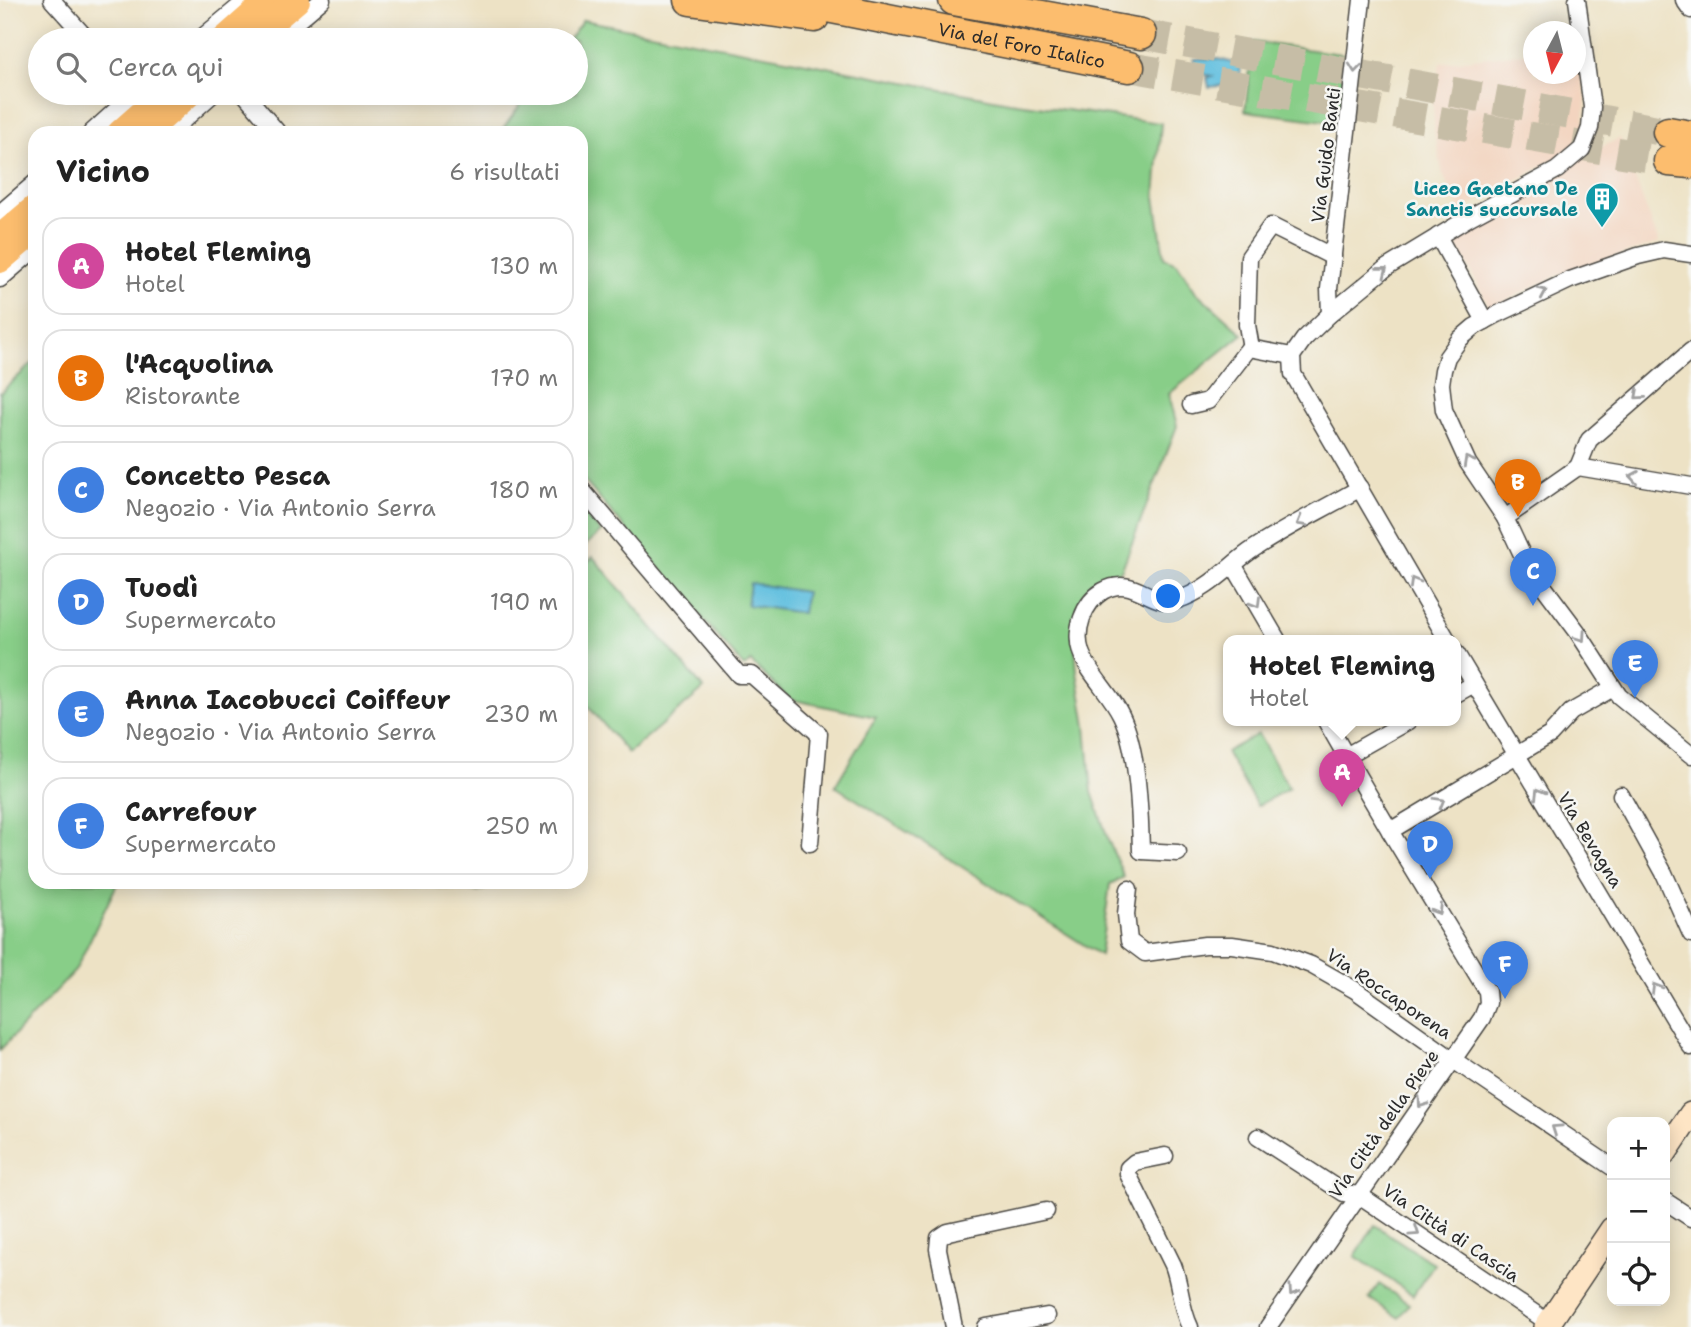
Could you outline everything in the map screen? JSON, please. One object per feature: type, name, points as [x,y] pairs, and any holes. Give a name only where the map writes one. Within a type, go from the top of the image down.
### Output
[{"type":"highway","points":[[690,0],[964,36]]},
{"type":"highway","name":"Via del Foro Italico","points":[[792,0],[1129,67]]},
{"type":"highway","name":"Via del Foro Italico","points":[[954,0],[1141,34]]},
{"type":"highway","points":[[995,0],[1067,21]]},
{"type":"main road","points":[[238,28],[269,0]]},
{"type":"main road","points":[[264,28],[297,0]]},
{"type":"main road","points":[[128,126],[152,105]]},
{"type":"main road","points":[[155,126],[185,105]]},
{"type":"main road","points":[[2,226],[28,205]]},
{"type":"main road","points":[[0,260],[28,236]]},
{"type":"street","points":[[51,0],[77,28]]},
{"type":"street","points":[[213,28],[247,0]]},
{"type":"street","points":[[289,28],[322,0]]},
{"type":"street","name":"Via Guido Banti","points":[[1330,314],[1329,289],[1362,0]]},
{"type":"street","points":[[1445,635],[1293,374],[1292,356],[1304,339],[1330,314],[1398,259],[1569,161],[1582,149],[1588,135],[1592,107],[1577,0]]},
{"type":"street","points":[[99,126],[122,105]]},
{"type":"street","points":[[174,126],[190,105]]},
{"type":"street","points":[[254,105],[272,126]]},
{"type":"street","points":[[1191,405],[1208,401],[1251,348],[1247,325],[1249,257],[1271,226],[1333,257]]},
{"type":"street","points":[[1438,236],[1485,321]]},
{"type":"street","points":[[1691,254],[1664,250],[1637,256],[1570,280],[1466,333],[1447,357],[1443,369],[1443,400],[1448,419],[1468,463],[1505,518],[1526,563],[1577,631],[1619,696],[1691,755]]},
{"type":"street","points":[[0,279],[28,255]]},
{"type":"street","points":[[1251,348],[1292,356]]},
{"type":"street","points":[[1505,518],[1578,467],[1589,440],[1691,351]]},
{"type":"street","points":[[1578,467],[1691,486]]},
{"type":"street","points":[[1178,853],[1141,851],[1140,816],[1128,734],[1112,699],[1088,667],[1082,654],[1079,641],[1081,619],[1096,597],[1116,586],[1136,588],[1164,601],[1177,600],[1206,585],[1249,552],[1360,488]]},
{"type":"street","points":[[588,497],[739,675],[752,675],[819,734],[810,842]]},
{"type":"street","points":[[1234,566],[1274,635]]},
{"type":"street","name":"Via Bevagna","points":[[1461,662],[1691,1047]]},
{"type":"street","points":[[1461,691],[1474,684]]},
{"type":"street","points":[[1390,831],[1550,735],[1571,712],[1613,688]]},
{"type":"street","points":[[1329,726],[1346,756],[1399,726]]},
{"type":"street","name":"Via Città della Pieve","points":[[1268,1327],[1485,1013],[1488,1003],[1487,991],[1346,756]]},
{"type":"street","points":[[1621,794],[1664,873],[1691,934]]},
{"type":"street","name":"Via Roccaporena","points":[[1129,890],[1126,914],[1129,942],[1145,953],[1219,944],[1261,949],[1311,965],[1348,985],[1607,1164]]},
{"type":"street","points":[[1670,1146],[1691,1114]]},
{"type":"street","name":"Via Città di Cascia","points":[[1258,1137],[1345,1192],[1359,1195],[1548,1325]]},
{"type":"street","points":[[1165,1156],[1135,1162],[1128,1168],[1128,1174],[1173,1265],[1190,1327]]},
{"type":"street","points":[[1670,1204],[1691,1218]]},
{"type":"street","points":[[954,1327],[938,1249],[939,1238],[948,1231],[1046,1211]]},
{"type":"street","points":[[1548,1325],[1607,1236]]},
{"type":"street","points":[[986,1327],[1047,1316]]},
{"type":"shaded area","points":[[1523,53],[1523,84],[1583,84],[1586,97],[1583,131],[1573,150],[1461,210],[1443,175],[1435,135],[1433,104],[1440,63]]},
{"type":"shaded area","points":[[1620,138],[1659,243],[1567,271],[1490,308],[1451,234],[1580,158]]},
{"type":"green space","points":[[583,20],[1009,102],[1161,123],[1155,197],[1164,258],[1177,263],[1196,292],[1243,334],[1169,394],[1177,426],[1122,569],[1073,619],[1092,792],[1124,877],[1110,884],[1100,955],[835,786],[876,717],[789,699],[751,662],[744,667],[588,485],[588,126],[505,126],[520,105],[588,105],[588,28],[577,28]]},
{"type":"green space","points":[[1253,42],[1349,55],[1340,123],[1245,111]]},
{"type":"green space","points":[[28,367],[28,889],[115,889],[75,971],[0,1050],[0,393]]},
{"type":"green space","points":[[588,517],[601,532],[588,543]]},
{"type":"green space","points":[[593,557],[704,689],[628,753],[588,706],[588,562]]},
{"type":"green space","points":[[1258,734],[1289,788],[1257,806],[1226,752]]},
{"type":"green space","points":[[453,889],[485,889],[478,892]]},
{"type":"green space","points":[[1375,1225],[1434,1264],[1413,1295],[1355,1256]]},
{"type":"green space","points":[[1379,1284],[1409,1304],[1399,1318],[1369,1298]]},
{"type":"water","points":[[1215,58],[1241,65],[1239,84],[1209,87],[1207,78],[1212,76],[1193,73],[1194,59]]},
{"type":"water","points":[[750,583],[806,592],[802,613],[747,605]]},
{"type":"tunnel","points":[[1141,34],[1668,132]]},
{"type":"tunnel","points":[[1129,67],[1669,161]]},
{"type":"place","name":"Liceo Gaetano De Sanctis succursale","points":[[1602,229]]},
{"type":"place","name":"l'Acquolina","points":[[1518,517]]},
{"type":"place","name":"Concetto Pesca","points":[[1533,606]]},
{"type":"place","name":"Anna Iacobucci Coiffeur","points":[[1635,698]]},
{"type":"place","name":"Hotel Fleming","points":[[1342,807]]},
{"type":"place","name":"Tuodì","points":[[1430,879]]},
{"type":"place","name":"Carrefour","points":[[1505,999]]}]
